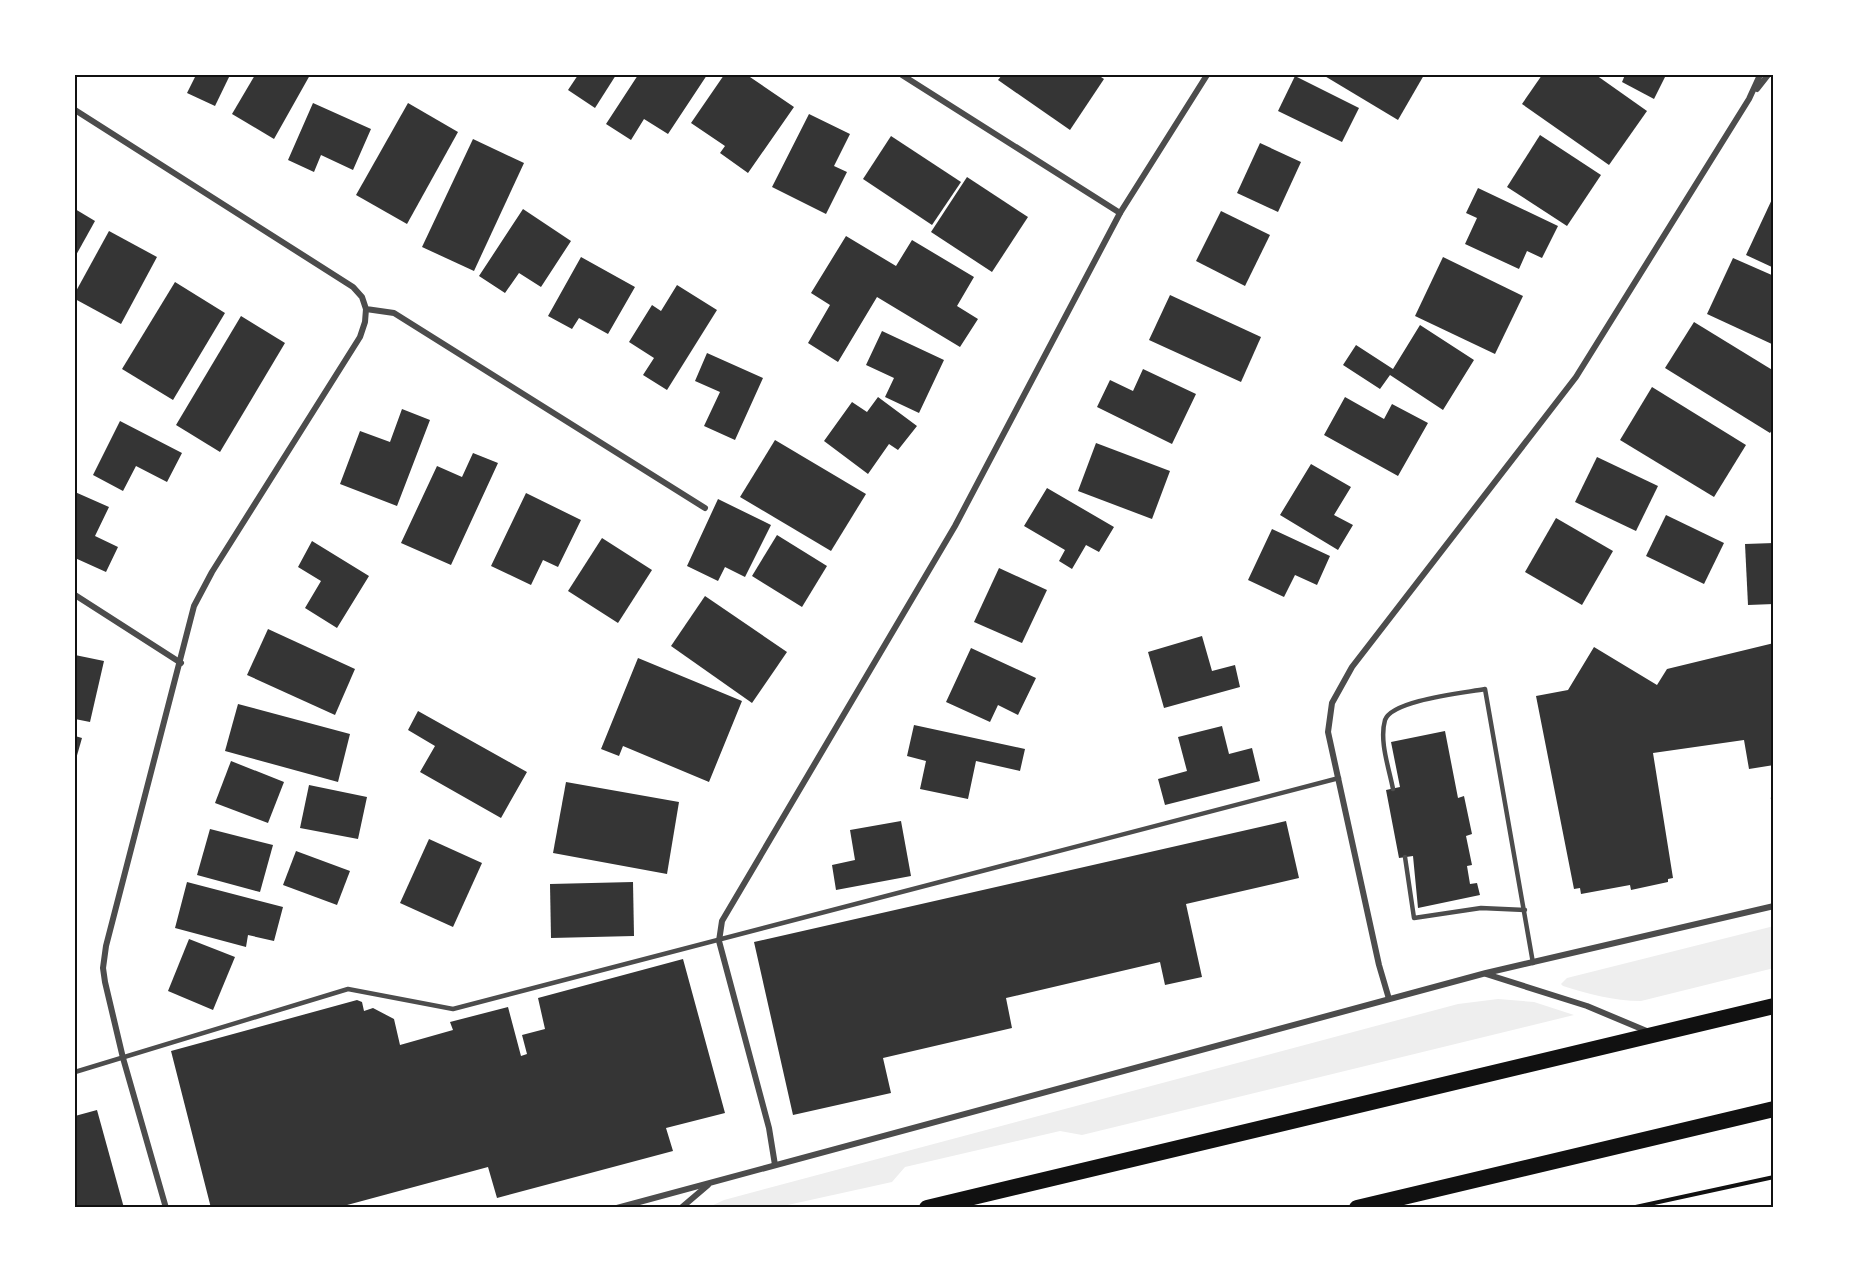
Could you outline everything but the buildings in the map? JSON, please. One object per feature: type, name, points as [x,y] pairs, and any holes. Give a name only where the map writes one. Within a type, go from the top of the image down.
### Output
[{"type":"highway","points":[[927,1208],[1774,1006]]},
{"type":"highway","points":[[1357,1208],[1774,1109]]},
{"type":"street","points":[[902,75],[1120,213]]},
{"type":"street","points":[[775,1165],[769,1128],[719,942],[722,921],[955,526],[1120,213],[1207,75]]},
{"type":"street","points":[[1749,99],[1760,75]]},
{"type":"street","points":[[1389,999],[1328,732],[1332,703],[1352,667],[1576,377],[1749,99],[1768,75]]},
{"type":"street","points":[[75,110],[353,287],[362,297],[366,309],[360,337],[199,594],[194,606],[109,935],[103,968],[123,1058],[166,1208]]},
{"type":"street","points":[[366,309],[394,313],[705,508]]},
{"type":"street","points":[[75,595],[181,663]]},
{"type":"street","points":[[617,1208],[1486,973],[1774,906]]},
{"type":"street","points":[[1486,973],[1587,1006],[1657,1035]]},
{"type":"street","points":[[681,1208],[711,1182]]},
{"type":"lane","points":[[1393,789],[1384,737],[1387,716],[1402,706],[1485,689],[1533,963]]},
{"type":"lane","points":[[75,1072],[348,989],[453,1009],[719,942],[1339,778]]},
{"type":"lane","points":[[1405,857],[1414,918],[1481,908],[1525,910]]},
{"type":"path","points":[[1631,1208],[1774,1177]]},
{"type":"shaded area","points":[[1774,926],[1774,968],[1641,1001],[1601,996],[1561,984],[1567,978]]},
{"type":"shaded area","points":[[1498,999],[1534,1002],[1574,1015],[1082,1135],[1060,1131],[905,1167],[892,1182],[774,1208],[707,1208],[724,1200],[1458,1004]]}]
